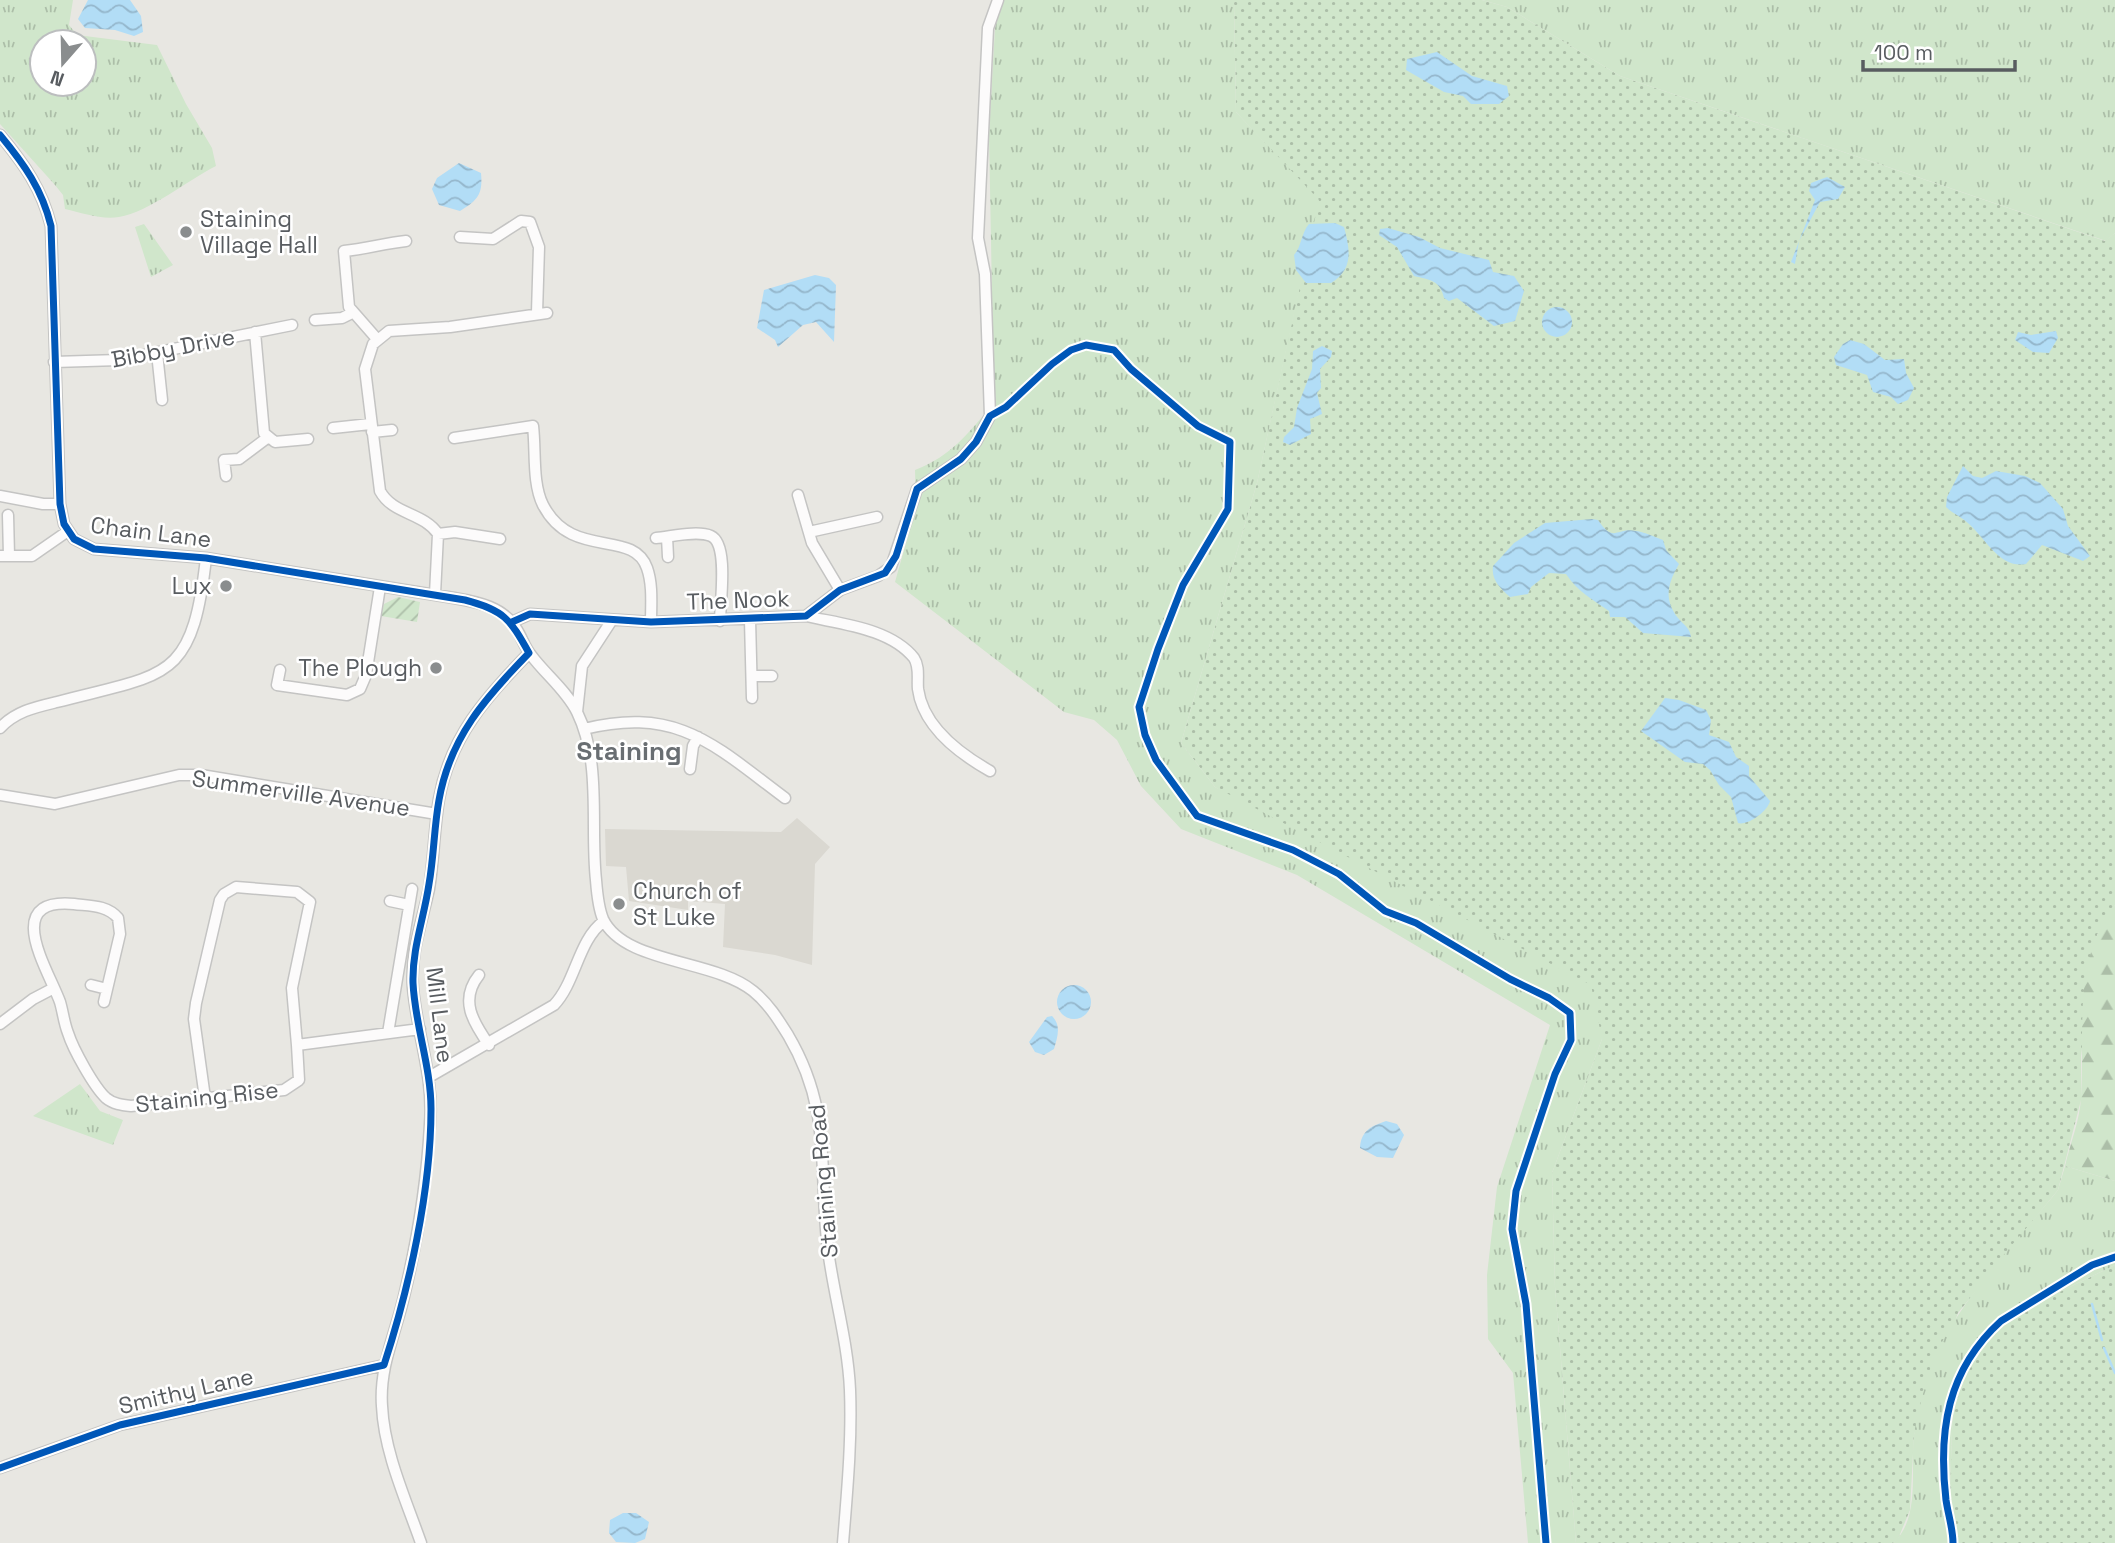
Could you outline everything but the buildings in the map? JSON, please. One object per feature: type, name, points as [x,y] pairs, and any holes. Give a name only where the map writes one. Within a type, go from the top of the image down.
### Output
[{"type":"street","name":"The Nook","points":[[512,622],[530,614],[651,622],[806,616],[840,590],[878,576],[891,567],[917,489],[961,458],[976,442],[990,416],[985,274],[978,238],[988,28],[998,0]]},
{"type":"street","name":"Chain Lane","points":[[0,135],[34,178],[44,199],[51,226],[60,504],[68,531],[79,543],[94,549],[206,558],[435,594],[485,605],[512,622]]},
{"type":"street","points":[[435,594],[438,534],[429,523],[397,509],[384,499],[377,483],[366,358],[377,339],[396,329],[450,327],[542,313],[539,247],[530,222],[521,221],[493,239],[460,237]]},
{"type":"street","points":[[377,339],[352,313],[344,251],[374,249],[389,243],[406,241]]},
{"type":"street","points":[[52,317],[61,308]]},
{"type":"street","points":[[316,320],[342,318],[352,313]]},
{"type":"street","name":"Bibby Drive","points":[[54,362],[110,361],[157,354],[292,325]]},
{"type":"street","points":[[255,332],[262,430],[267,438],[279,442],[308,439]]},
{"type":"street","points":[[157,354],[162,400]]},
{"type":"street","points":[[454,438],[547,425]]},
{"type":"street","points":[[533,426],[538,488],[543,504],[560,527],[577,538],[622,545],[641,558],[650,579],[651,622]]},
{"type":"street","points":[[333,428],[392,430]]},
{"type":"street","points":[[226,476],[224,460],[239,459],[267,438]]},
{"type":"street","points":[[798,495],[809,532],[840,590]]},
{"type":"street","points":[[0,496],[60,504]]},
{"type":"street","points":[[8,515],[4,556],[32,556],[68,531]]},
{"type":"street","points":[[809,532],[877,517]]},
{"type":"street","points":[[438,534],[455,532],[500,539]]},
{"type":"street","points":[[668,557],[661,538],[708,535],[717,541],[722,552],[720,621]]},
{"type":"street","points":[[484,549],[485,537]]},
{"type":"street","points":[[0,728],[27,710],[143,680],[172,663],[187,647],[196,626],[206,558]]},
{"type":"street","points":[[280,670],[277,685],[347,695],[360,689],[366,675],[380,587]]},
{"type":"street","points":[[806,616],[872,633],[901,646],[916,660],[921,701],[936,728],[962,753],[990,771]]},
{"type":"street","points":[[577,712],[582,666],[612,620]]},
{"type":"street","points":[[750,620],[752,698]]},
{"type":"street","points":[[429,1077],[546,1012],[560,999],[593,933],[604,921],[595,874],[593,784],[584,729],[577,712],[529,653],[512,622]]},
{"type":"street","name":"Mill Lane","points":[[421,1543],[385,1429],[381,1393],[384,1365],[405,1294],[418,1227],[430,1125],[429,1077],[413,986],[414,952],[428,891],[437,814],[446,770],[480,704],[529,653]]},
{"type":"street","points":[[753,676],[772,676]]},
{"type":"street","points":[[584,729],[650,721],[698,737],[785,798]]},
{"type":"street","points":[[690,769],[693,746],[698,737]]},
{"type":"street","name":"Summerville Avenue","points":[[0,795],[55,804],[179,775],[201,775],[437,814]]},
{"type":"street","points":[[205,1098],[194,1019],[195,1003],[220,900],[228,890],[236,887],[297,892],[310,902],[292,988],[297,1045],[420,1029]]},
{"type":"street","points":[[388,1033],[412,889]]},
{"type":"street","points":[[390,901],[409,905]]},
{"type":"street","name":"Staining Rise","points":[[104,1002],[120,934],[118,918],[102,907],[58,903],[48,906],[40,913],[33,939],[54,988],[70,1039],[105,1097],[131,1106],[291,1088],[300,1074],[297,1045]]},
{"type":"street","name":"Staining Road","points":[[604,921],[616,934],[641,950],[705,967],[752,990],[779,1021],[810,1079],[821,1125],[828,1247],[850,1391],[843,1543]]},
{"type":"street","points":[[479,975],[470,987],[469,1008],[489,1045]]},
{"type":"street","points":[[91,985],[107,989]]},
{"type":"street","points":[[0,1024],[33,999],[54,988]]},
{"type":"street","name":"Smithy Lane","points":[[0,1468],[120,1425],[384,1365]]},
{"type":"shaded area","points":[[797,818],[830,847],[815,864],[812,965],[775,955],[723,947],[725,904],[688,901],[688,910],[629,901],[626,867],[606,866],[605,829],[781,832]]},
{"type":"green space","points":[[0,0],[73,0],[69,25],[71,28],[28,28],[28,98],[98,98],[98,38],[157,45],[186,104],[212,148],[216,166],[143,209],[112,218],[65,209],[63,195],[0,124]]},
{"type":"green space","points":[[1003,0],[1234,0],[1236,112],[1319,200],[1257,483],[1181,743],[1215,787],[1591,985],[1602,1039],[1552,1173],[1555,1287],[1576,1543],[1528,1543],[1513,1373],[1488,1339],[1487,1275],[1497,1187],[1550,1025],[1297,875],[1181,829],[1141,786],[1117,740],[1094,720],[1064,712],[895,582],[916,507],[915,470],[950,450],[994,403],[989,134],[995,28]]},
{"type":"green space","points":[[1234,0],[1482,0],[1507,7],[1620,76],[2105,241],[2115,233],[2115,905],[2097,935],[2081,1056],[2081,1100],[2058,1190],[1958,1313],[1914,1435],[1910,1510],[1898,1539],[1893,1543],[1576,1543],[1555,1287],[1552,1173],[1602,1039],[1215,787],[1181,743],[1257,483],[1318,201],[1236,112]]},
{"type":"green space","points":[[1482,0],[2115,0],[2115,233],[2106,241],[1620,76],[1507,7]]},
{"type":"green space","points":[[144,224],[173,265],[151,277],[135,227]]},
{"type":"green space","points":[[398,597],[420,602],[417,622],[381,616],[384,604]]},
{"type":"green space","points":[[2115,905],[2115,1181],[2065,1166],[2080,1106],[2086,973],[2101,926]]},
{"type":"green space","points":[[80,1084],[100,1111],[123,1120],[113,1145],[33,1116]]},
{"type":"green space","points":[[2065,1166],[2115,1181],[2115,1265],[1994,1324],[1954,1375],[1948,1543],[1893,1543],[1908,1520],[1915,1427],[1938,1350],[1951,1326],[1985,1278],[2058,1190]]},
{"type":"green space","points":[[2115,1265],[2115,1543],[1948,1543],[1954,1375],[1994,1324]]},
{"type":"water","points":[[88,0],[130,0],[141,16],[143,32],[134,36],[115,30],[85,28],[78,19]]},
{"type":"water","points":[[1437,52],[1472,76],[1507,86],[1509,96],[1499,104],[1471,104],[1463,96],[1444,92],[1406,70],[1407,59]]},
{"type":"water","points":[[459,163],[481,173],[478,196],[460,211],[439,205],[432,189],[437,178]]},
{"type":"water","points":[[1827,177],[1845,187],[1838,199],[1820,202],[1799,240],[1815,200],[1809,191],[1811,183]]},
{"type":"water","points":[[1335,223],[1344,227],[1349,251],[1347,265],[1331,283],[1306,283],[1296,270],[1294,255],[1304,231],[1309,224]]},
{"type":"water","points":[[1388,228],[1419,237],[1440,248],[1489,260],[1493,272],[1514,276],[1524,291],[1515,321],[1494,326],[1457,298],[1449,301],[1444,298],[1437,284],[1414,276],[1397,247],[1379,235],[1380,229]]},
{"type":"water","points":[[1799,242],[1795,264],[1791,262]]},
{"type":"water","points":[[815,275],[829,278],[836,285],[834,342],[816,322],[803,325],[778,347],[775,340],[757,328],[764,290]]},
{"type":"water","points":[[1557,307],[1563,308],[1571,316],[1571,328],[1563,336],[1557,337],[1551,336],[1543,328],[1542,322],[1543,316],[1551,308]]},
{"type":"water","points":[[2056,331],[2058,338],[2049,353],[2033,352],[2015,340],[2018,332],[2031,335]]},
{"type":"water","points":[[1850,340],[1864,344],[1885,360],[1904,359],[1906,373],[1914,388],[1908,400],[1898,404],[1891,397],[1873,392],[1867,375],[1836,365],[1834,357],[1843,344]]},
{"type":"water","points":[[1322,346],[1332,351],[1331,357],[1320,369],[1321,388],[1317,393],[1322,414],[1310,419],[1311,434],[1290,445],[1283,442],[1284,437],[1294,427],[1297,408],[1312,369],[1313,351]]},
{"type":"water","points":[[1963,466],[1973,476],[1982,478],[1996,471],[2025,476],[2040,483],[2063,509],[2068,526],[2090,556],[2083,561],[2042,545],[2026,564],[2009,562],[2001,557],[1969,524],[1946,507],[1947,497]]},
{"type":"water","points":[[1598,520],[1612,533],[1629,530],[1663,540],[1666,550],[1679,564],[1670,584],[1670,604],[1691,637],[1643,633],[1625,617],[1610,617],[1609,611],[1580,590],[1566,574],[1549,573],[1531,587],[1528,594],[1510,597],[1497,583],[1493,566],[1514,543],[1545,523]]},
{"type":"water","points":[[1665,698],[1706,710],[1711,720],[1709,735],[1729,742],[1736,757],[1749,766],[1749,776],[1770,801],[1762,813],[1752,820],[1738,823],[1731,797],[1719,785],[1710,770],[1703,764],[1685,762],[1641,731]]},
{"type":"water","points":[[1074,985],[1086,990],[1091,1002],[1086,1014],[1074,1019],[1062,1014],[1057,1002],[1062,990]]},
{"type":"water","points":[[1052,1016],[1058,1028],[1054,1049],[1044,1055],[1035,1052],[1029,1042],[1047,1017]]},
{"type":"water","points":[[1386,1121],[1397,1124],[1404,1135],[1393,1158],[1377,1157],[1360,1148],[1362,1137],[1368,1130]]},
{"type":"water","points":[[623,1513],[636,1513],[649,1522],[645,1539],[635,1543],[616,1542],[609,1533],[610,1520]]},
{"type":"waterway","points":[[2092,1304],[2102,1340]]},
{"type":"waterway","points":[[2104,1348],[2115,1373]]},
{"type":"cycle path","points":[[0,135],[31,177],[43,200],[51,226],[60,504],[64,524],[74,539],[94,549],[206,558],[465,600],[497,612],[511,624],[529,653],[472,719],[452,757],[439,800],[431,873],[413,970],[414,999],[430,1093],[427,1173],[410,1272],[384,1365],[120,1425],[0,1468]]},
{"type":"cycle path","points":[[512,622],[530,614],[651,622],[806,616],[840,590],[885,573],[896,556],[917,489],[961,459],[976,442],[990,416],[1006,407],[1052,364],[1071,350],[1086,345],[1114,350],[1131,369],[1198,426],[1230,442],[1228,509],[1183,585],[1139,707],[1145,735],[1156,760],[1197,816],[1293,850],[1339,874],[1385,911],[1416,923],[1510,979],[1549,998],[1570,1013],[1571,1040],[1555,1074],[1516,1191],[1512,1229],[1526,1304],[1546,1543]]},
{"type":"cycle path","points":[[1953,1543],[1946,1500],[1944,1450],[1950,1403],[1968,1360],[2001,1321],[2092,1265],[2115,1257]]},
{"type":"place","name":"Staining Village Hall","points":[[186,232]]},
{"type":"place","name":"Lux","points":[[226,586]]},
{"type":"place","name":"The Plough","points":[[436,668]]},
{"type":"place","name":"Church of St Luke","points":[[619,904]]},
{"type":"district","name":"Staining","points":[[629,751]]}]
